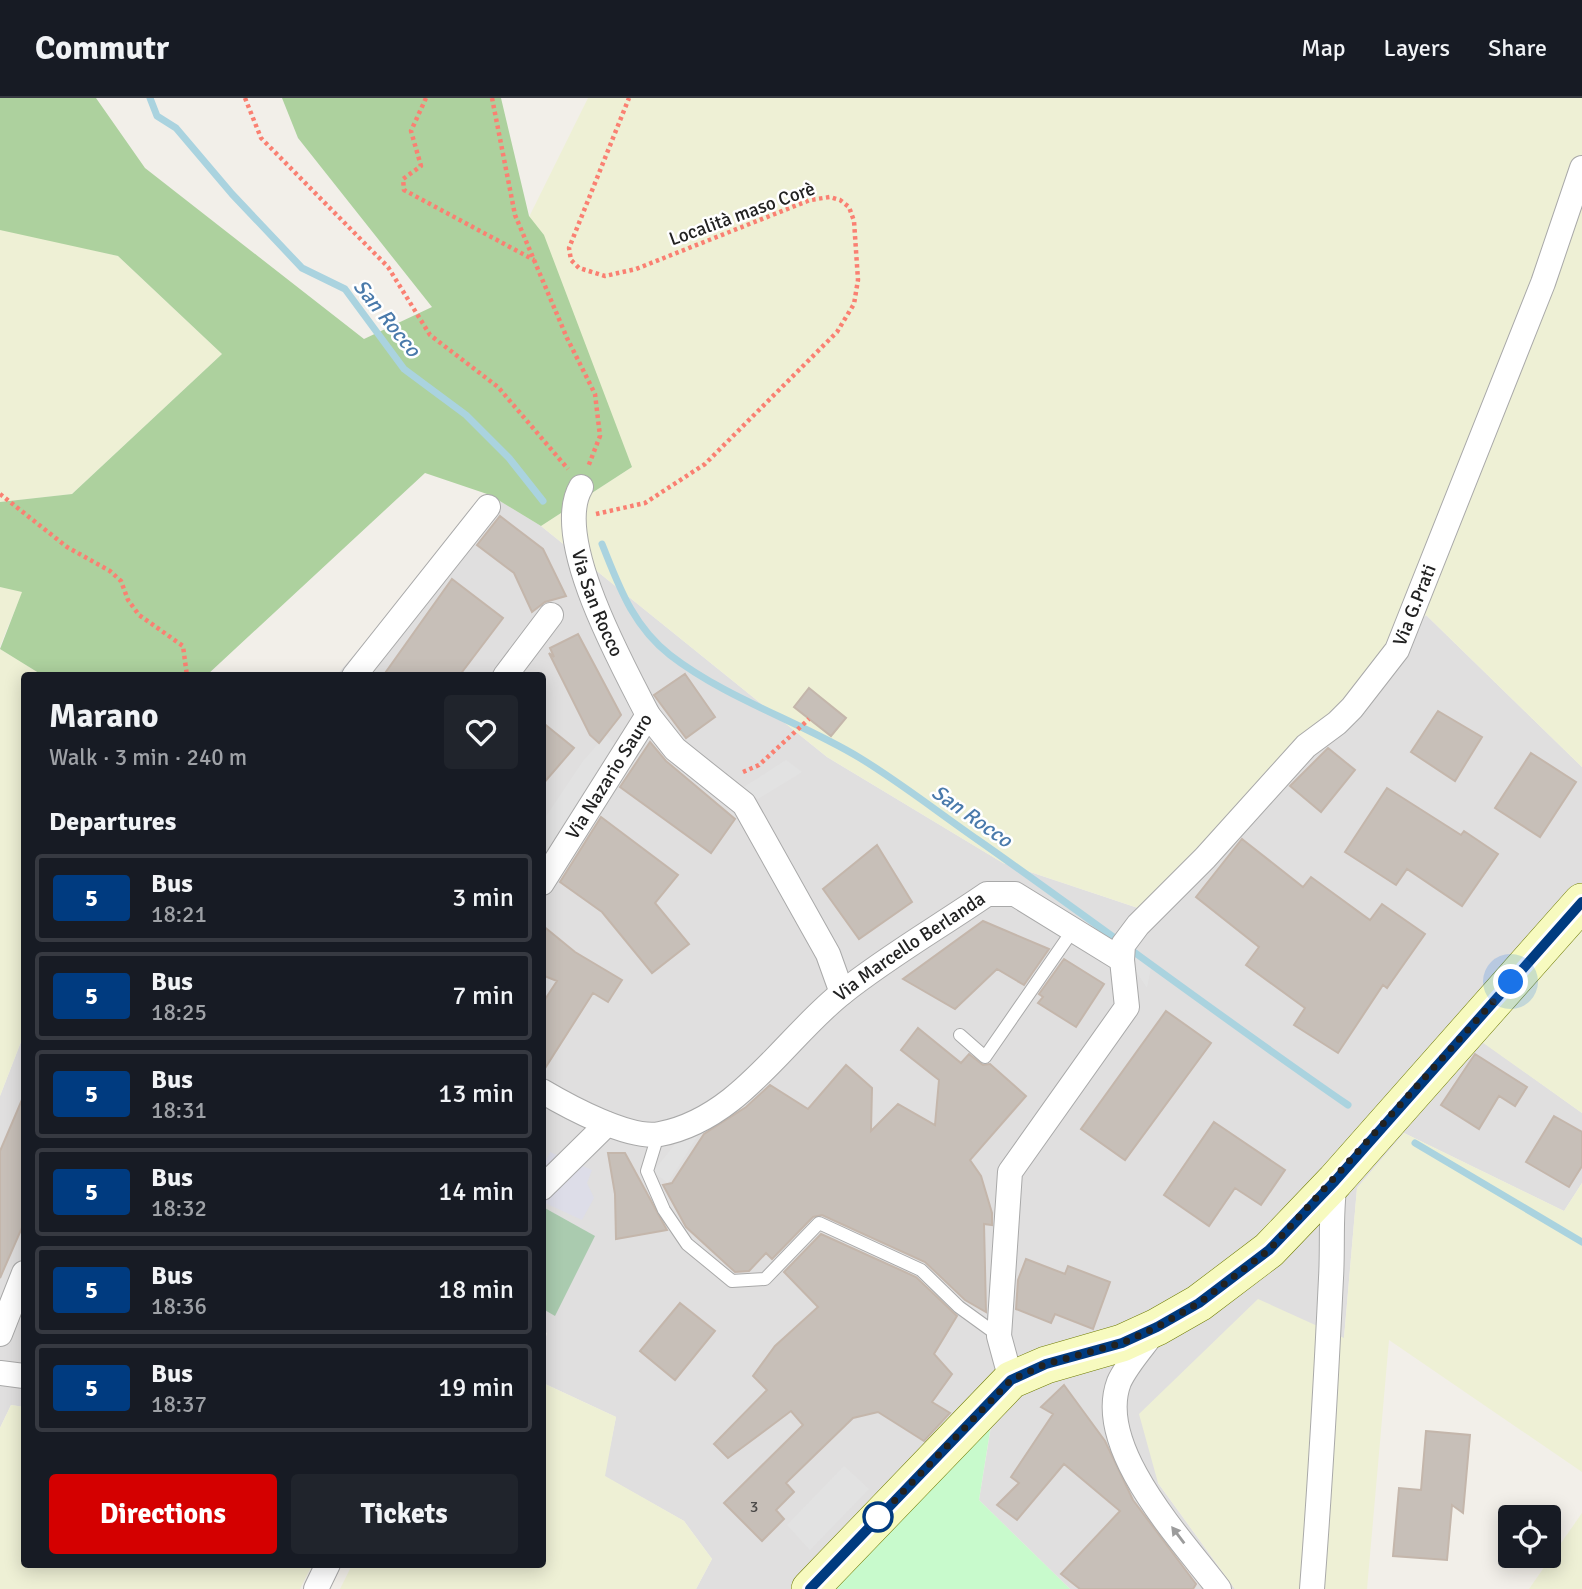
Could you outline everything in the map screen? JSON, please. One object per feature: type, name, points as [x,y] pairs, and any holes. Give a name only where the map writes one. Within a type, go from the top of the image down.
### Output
[{"type":"main road","points":[[810,1589],[1011,1380],[1046,1364],[1122,1343],[1157,1327],[1199,1303],[1269,1250],[1335,1181],[1582,902]]},
{"type":"street","name":"Via G.Prati","points":[[1122,952],[1138,925],[1205,858],[1306,746],[1352,708],[1397,650],[1507,366],[1543,283],[1582,168]]},
{"type":"street","name":"Via San Rocco","points":[[581,487],[576,495],[574,520],[578,562],[616,651],[648,715]]},
{"type":"street","points":[[357,672],[488,507]]},
{"type":"street","points":[[508,672],[551,615]]},
{"type":"street","name":"Via Nazario Sauro","points":[[546,877],[648,715],[675,749],[720,782],[744,804],[828,954],[842,993]]},
{"type":"street","name":"Via Marcello Berlanda","points":[[658,1135],[701,1120],[745,1087],[842,993],[987,894],[1015,894],[1073,930],[1122,952]]},
{"type":"street","points":[[1011,1380],[999,1336],[1010,1172],[1127,1007],[1122,952]]},
{"type":"street","points":[[546,1093],[607,1124],[658,1135]]},
{"type":"street","points":[[546,1184],[607,1124]]},
{"type":"street","points":[[1312,1589],[1331,1276],[1330,1213],[1335,1181]]},
{"type":"street","points":[[0,1334],[21,1281]]},
{"type":"street","points":[[1157,1327],[1120,1381],[1114,1407],[1125,1453],[1146,1491],[1219,1589]]},
{"type":"street","points":[[0,1373],[21,1376]]},
{"type":"street","points":[[316,1589],[326,1568]]},
{"type":"lane","points":[[960,1035],[985,1057],[1073,930]]},
{"type":"lane","points":[[658,1135],[647,1171],[664,1210],[687,1244],[732,1281],[765,1279],[819,1223],[921,1270],[959,1307],[999,1336]]},
{"type":"path","points":[[245,98],[261,138],[388,267],[430,335],[498,387],[581,487],[600,436],[595,394],[566,338],[515,215],[492,98]]},
{"type":"path","points":[[426,98],[411,131],[421,166],[403,179],[404,190],[534,260]]},
{"type":"path","name":"Località maso Corè","points":[[574,520],[645,503],[705,464],[837,332],[854,304],[858,280],[859,247],[854,221],[849,207],[830,197],[810,200],[636,269],[605,276],[579,268],[571,260],[569,248],[629,98]]},
{"type":"path","points":[[0,494],[42,528],[121,581],[128,600],[139,615],[183,646],[186,672]]},
{"type":"path","points":[[720,782],[759,765],[809,719]]},
{"type":"shaded area","points":[[490,495],[541,526],[827,757],[1003,863],[1138,908],[1426,615],[1582,767],[1582,929],[1473,1035],[1582,1113],[1582,1183],[1564,1211],[1404,1133],[1357,1188],[1344,1338],[1158,1483],[1235,1589],[1070,1589],[979,1500],[991,1426],[916,1452],[865,1504],[815,1589],[696,1589],[712,1559],[684,1521],[604,1476],[616,1417],[546,1384],[546,672],[339,672]]},
{"type":"shaded area","points":[[606,735],[624,753],[546,878],[546,816],[583,761]]},
{"type":"shaded area","points":[[786,760],[802,772],[758,799],[744,787]]},
{"type":"shaded area","points":[[1130,950],[1151,968],[1147,988],[1131,964]]},
{"type":"shaded area","points":[[21,1042],[21,1407],[11,1405],[0,1428],[0,1096]]},
{"type":"shaded area","points":[[687,1129],[700,1132],[668,1183],[653,1172]]},
{"type":"shaded area","points":[[550,1152],[592,1170],[587,1183],[594,1198],[582,1220],[546,1203],[546,1161]]},
{"type":"shaded area","points":[[844,1466],[869,1489],[810,1550],[787,1525]]},
{"type":"green space","points":[[0,98],[96,98],[145,168],[364,339],[432,307],[298,138],[282,98],[501,98],[529,216],[544,235],[632,467],[541,526],[490,495],[425,473],[210,672],[37,672],[0,649],[22,592],[0,587],[0,502],[72,494],[222,354],[118,256],[0,230]]},
{"type":"green space","points":[[588,98],[1582,98],[1582,767],[1426,615],[1138,908],[1003,863],[827,757],[541,526],[632,467],[529,217]]},
{"type":"green space","points":[[0,228],[118,256],[222,354],[72,494],[0,502]]},
{"type":"green space","points":[[0,587],[23,591],[0,646]]},
{"type":"green space","points":[[0,649],[37,672],[21,672],[21,1042],[0,1096]]},
{"type":"green space","points":[[1582,929],[1582,1113],[1472,1035]]},
{"type":"green space","points":[[1404,1133],[1564,1211],[1582,1183],[1582,1472],[1389,1340],[1367,1589],[1235,1589],[1158,1483],[1139,1414],[1258,1299],[1344,1338],[1357,1188]]},
{"type":"green space","points":[[546,1209],[595,1236],[555,1316],[546,1311]]},
{"type":"green space","points":[[546,1384],[616,1417],[605,1476],[684,1521],[712,1559],[696,1589],[340,1589],[350,1568],[546,1568]]},
{"type":"green space","points":[[11,1405],[21,1407],[21,1568],[310,1568],[300,1589],[0,1589],[0,1428]]},
{"type":"green space","points":[[991,1425],[979,1500],[1070,1589],[830,1589]]},
{"type":"green space","points":[[1582,1513],[1582,1589],[1529,1589],[1544,1568],[1561,1568],[1561,1543]]},
{"type":"building","points":[[500,516],[543,549],[566,596],[545,602],[532,612],[514,573],[477,545]]},
{"type":"building","points":[[452,579],[503,618],[462,672],[386,672]]},
{"type":"building","points":[[578,634],[621,715],[599,743],[590,735],[549,653],[554,657],[550,648]]},
{"type":"building","points":[[685,674],[715,717],[686,738],[654,695]]},
{"type":"building","points":[[809,688],[846,718],[831,736],[794,707]]},
{"type":"building","points":[[1438,711],[1482,737],[1455,781],[1411,752]]},
{"type":"building","points":[[546,725],[574,748],[546,780]]},
{"type":"building","points":[[650,742],[666,761],[735,819],[711,853],[620,787]]},
{"type":"building","points":[[1328,748],[1355,770],[1321,812],[1290,786]]},
{"type":"building","points":[[1531,753],[1576,782],[1540,837],[1495,808]]},
{"type":"building","points":[[1387,788],[1461,835],[1464,831],[1498,854],[1462,906],[1407,869],[1396,885],[1345,852]]},
{"type":"building","points":[[601,817],[678,875],[655,903],[689,944],[652,973],[602,912],[560,882]]},
{"type":"building","points":[[1242,839],[1303,887],[1311,877],[1370,920],[1382,904],[1425,934],[1387,988],[1383,985],[1338,1053],[1294,1025],[1305,1008],[1246,965],[1259,947],[1196,897]]},
{"type":"building","points":[[877,845],[912,902],[859,939],[823,889]]},
{"type":"building","points":[[983,921],[1049,949],[1024,985],[997,969],[955,1009],[903,979]]},
{"type":"building","points":[[546,928],[575,952],[622,980],[608,1002],[593,993],[546,1067],[546,998],[557,981],[546,977]]},
{"type":"building","points":[[1064,959],[1104,984],[1076,1027],[1038,1003],[1043,997],[1039,994]]},
{"type":"building","points":[[1166,1011],[1211,1043],[1125,1160],[1081,1129]]},
{"type":"building","points":[[918,1028],[961,1063],[969,1054],[983,1065],[990,1064],[1026,1096],[970,1160],[981,1176],[992,1213],[992,1225],[984,1224],[986,1312],[965,1300],[925,1262],[822,1215],[813,1217],[772,1259],[766,1253],[749,1271],[735,1272],[686,1227],[663,1185],[672,1183],[704,1134],[746,1107],[770,1085],[808,1109],[846,1065],[872,1088],[871,1131],[898,1104],[935,1125],[939,1080],[901,1050]]},
{"type":"building","points":[[1475,1054],[1527,1087],[1515,1106],[1499,1096],[1479,1129],[1441,1105]]},
{"type":"building","points":[[21,1102],[21,1230],[0,1278],[0,1151]]},
{"type":"building","points":[[1554,1116],[1582,1132],[1582,1166],[1569,1187],[1526,1162]]},
{"type":"building","points":[[1214,1122],[1285,1170],[1261,1205],[1235,1188],[1209,1226],[1164,1195]]},
{"type":"building","points":[[608,1153],[625,1153],[667,1230],[616,1239],[615,1194]]},
{"type":"building","points":[[821,1234],[916,1277],[957,1316],[934,1354],[952,1374],[932,1402],[950,1413],[924,1441],[878,1412],[853,1418],[786,1483],[794,1492],[776,1510],[784,1519],[762,1541],[724,1503],[803,1425],[791,1411],[728,1458],[714,1444],[767,1390],[753,1376],[775,1346],[818,1307],[784,1272]]},
{"type":"building","points":[[1026,1259],[1065,1274],[1068,1266],[1110,1282],[1093,1329],[1055,1314],[1051,1323],[1016,1309],[1018,1280]]},
{"type":"building","points":[[680,1303],[715,1331],[675,1380],[640,1351]]},
{"type":"building","points":[[1064,1385],[1105,1441],[1133,1500],[1196,1584],[1193,1589],[1080,1589],[1061,1574],[1120,1511],[1064,1464],[1017,1520],[997,1505],[1019,1483],[1011,1477],[1053,1414],[1041,1407]]},
{"type":"building","points":[[1426,1431],[1470,1435],[1463,1513],[1452,1505],[1447,1560],[1393,1556],[1399,1488],[1421,1490]]},
{"type":"waterway","name":"San Rocco","points":[[150,98],[157,116],[176,128],[232,194],[302,268],[345,289],[404,369],[466,415],[509,458],[543,501]]},
{"type":"waterway","name":"San Rocco","points":[[602,544],[636,618],[670,655],[715,684],[837,745],[875,768],[1348,1105]]},
{"type":"waterway","points":[[1415,1143],[1582,1242]]},
{"type":"bus line","name":"5","points":[[810,1589],[1011,1380],[1046,1364],[1122,1343],[1157,1327],[1199,1303],[1269,1250],[1335,1181],[1582,902]]},
{"type":"route","points":[[878,1517],[869,1527],[1011,1380],[1046,1364],[1122,1343],[1157,1327],[1199,1303],[1269,1250],[1335,1181],[1511,982]]}]
